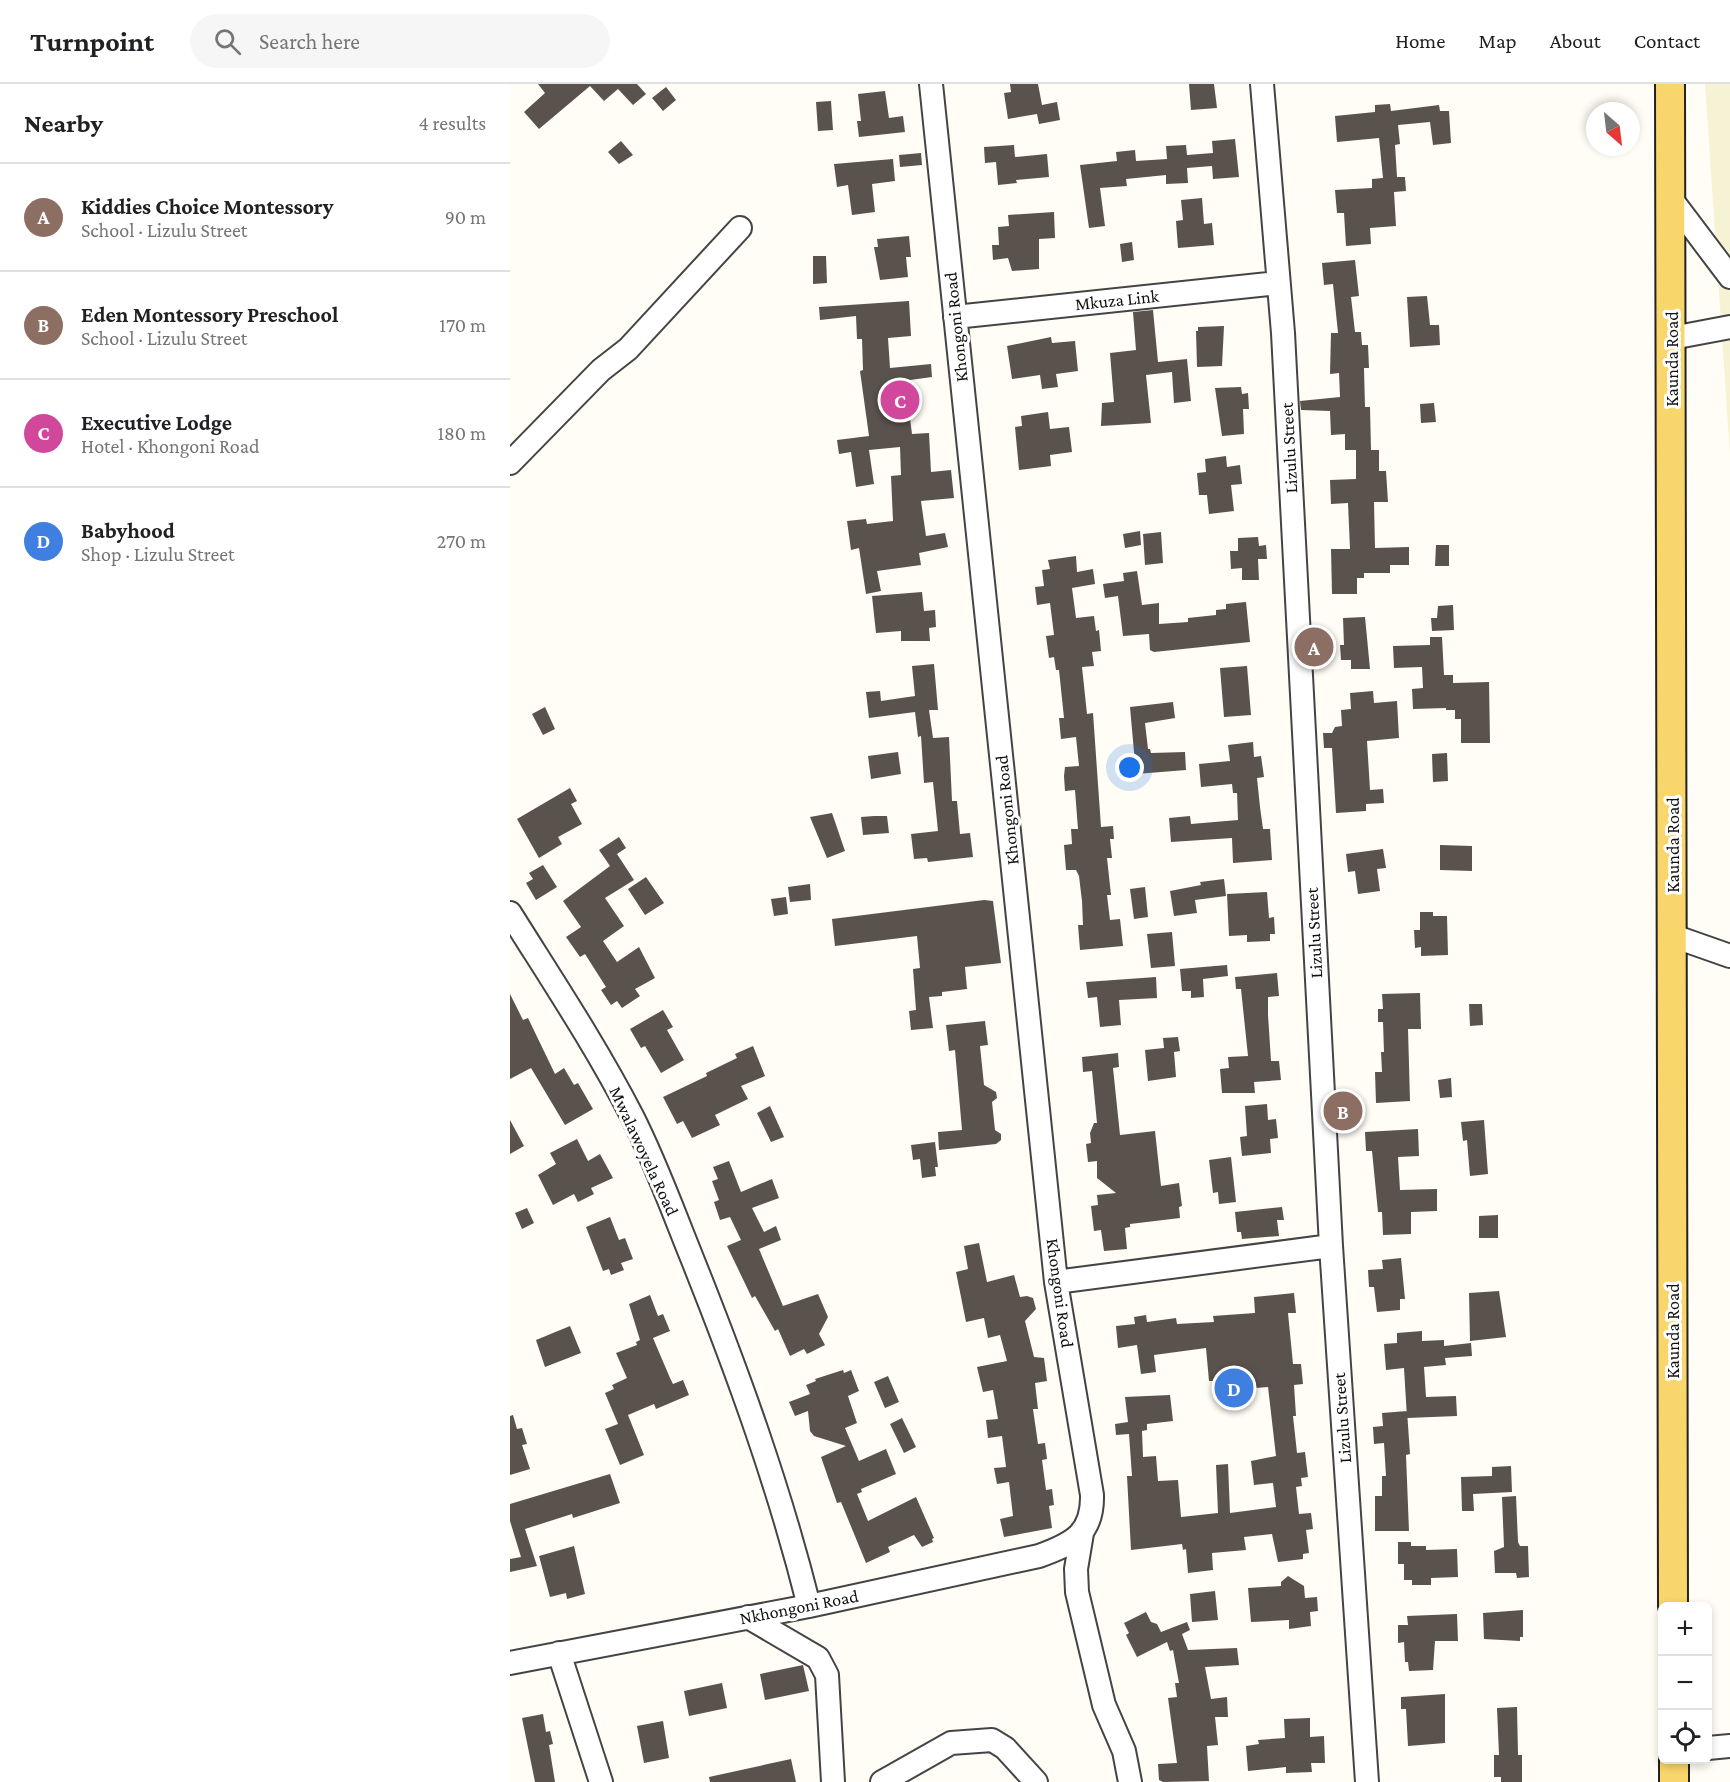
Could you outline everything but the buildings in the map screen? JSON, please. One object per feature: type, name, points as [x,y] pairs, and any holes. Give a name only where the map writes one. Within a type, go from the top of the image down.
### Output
[{"type":"main road","name":"Kaunda Road","points":[[1670,84],[1673,1602]]},
{"type":"main road","points":[[1674,1764],[1674,1782]]},
{"type":"street","name":"Khongoni Road","points":[[932,84],[1056,1282],[1092,1495],[1089,1522],[1082,1533],[1076,1569],[1077,1592],[1104,1705],[1124,1751],[1131,1781]]},
{"type":"street","name":"Lizulu Street","points":[[1262,84],[1278,283],[1331,1246],[1367,1782]]},
{"type":"street","points":[[1672,200],[1730,277]]},
{"type":"street","points":[[510,463],[601,370],[628,349],[740,228]]},
{"type":"street","name":"Mkuza Link","points":[[955,317],[1278,283]]},
{"type":"street","points":[[1672,338],[1730,327]]},
{"type":"street","name":"Mwalawoyela Road","points":[[510,913],[568,1004],[632,1116],[736,1369],[787,1517],[809,1606]]},
{"type":"street","points":[[1673,936],[1730,956]]},
{"type":"street","points":[[1056,1282],[1331,1246]]},
{"type":"street","name":"Nkhongoni Road","points":[[510,1663],[809,1606],[1039,1556],[1069,1543],[1082,1533]]},
{"type":"street","points":[[748,1617],[818,1658],[827,1675],[833,1782]]},
{"type":"street","points":[[559,1653],[601,1782]]},
{"type":"street","points":[[882,1782],[951,1743],[992,1740],[1005,1748],[1035,1782]]},
{"type":"street","points":[[1712,1748],[1730,1746]]},
{"type":"shaded area","points":[[1705,84],[1730,84],[1730,455]]},
{"type":"place","name":"Executive Lodge","points":[[900,400]]},
{"type":"place","name":"Kiddies Choice Montessory","points":[[1314,647]]},
{"type":"place","name":"Eden Montessory Preschool","points":[[1343,1111]]},
{"type":"place","name":"Babyhood","points":[[1234,1388]]}]
